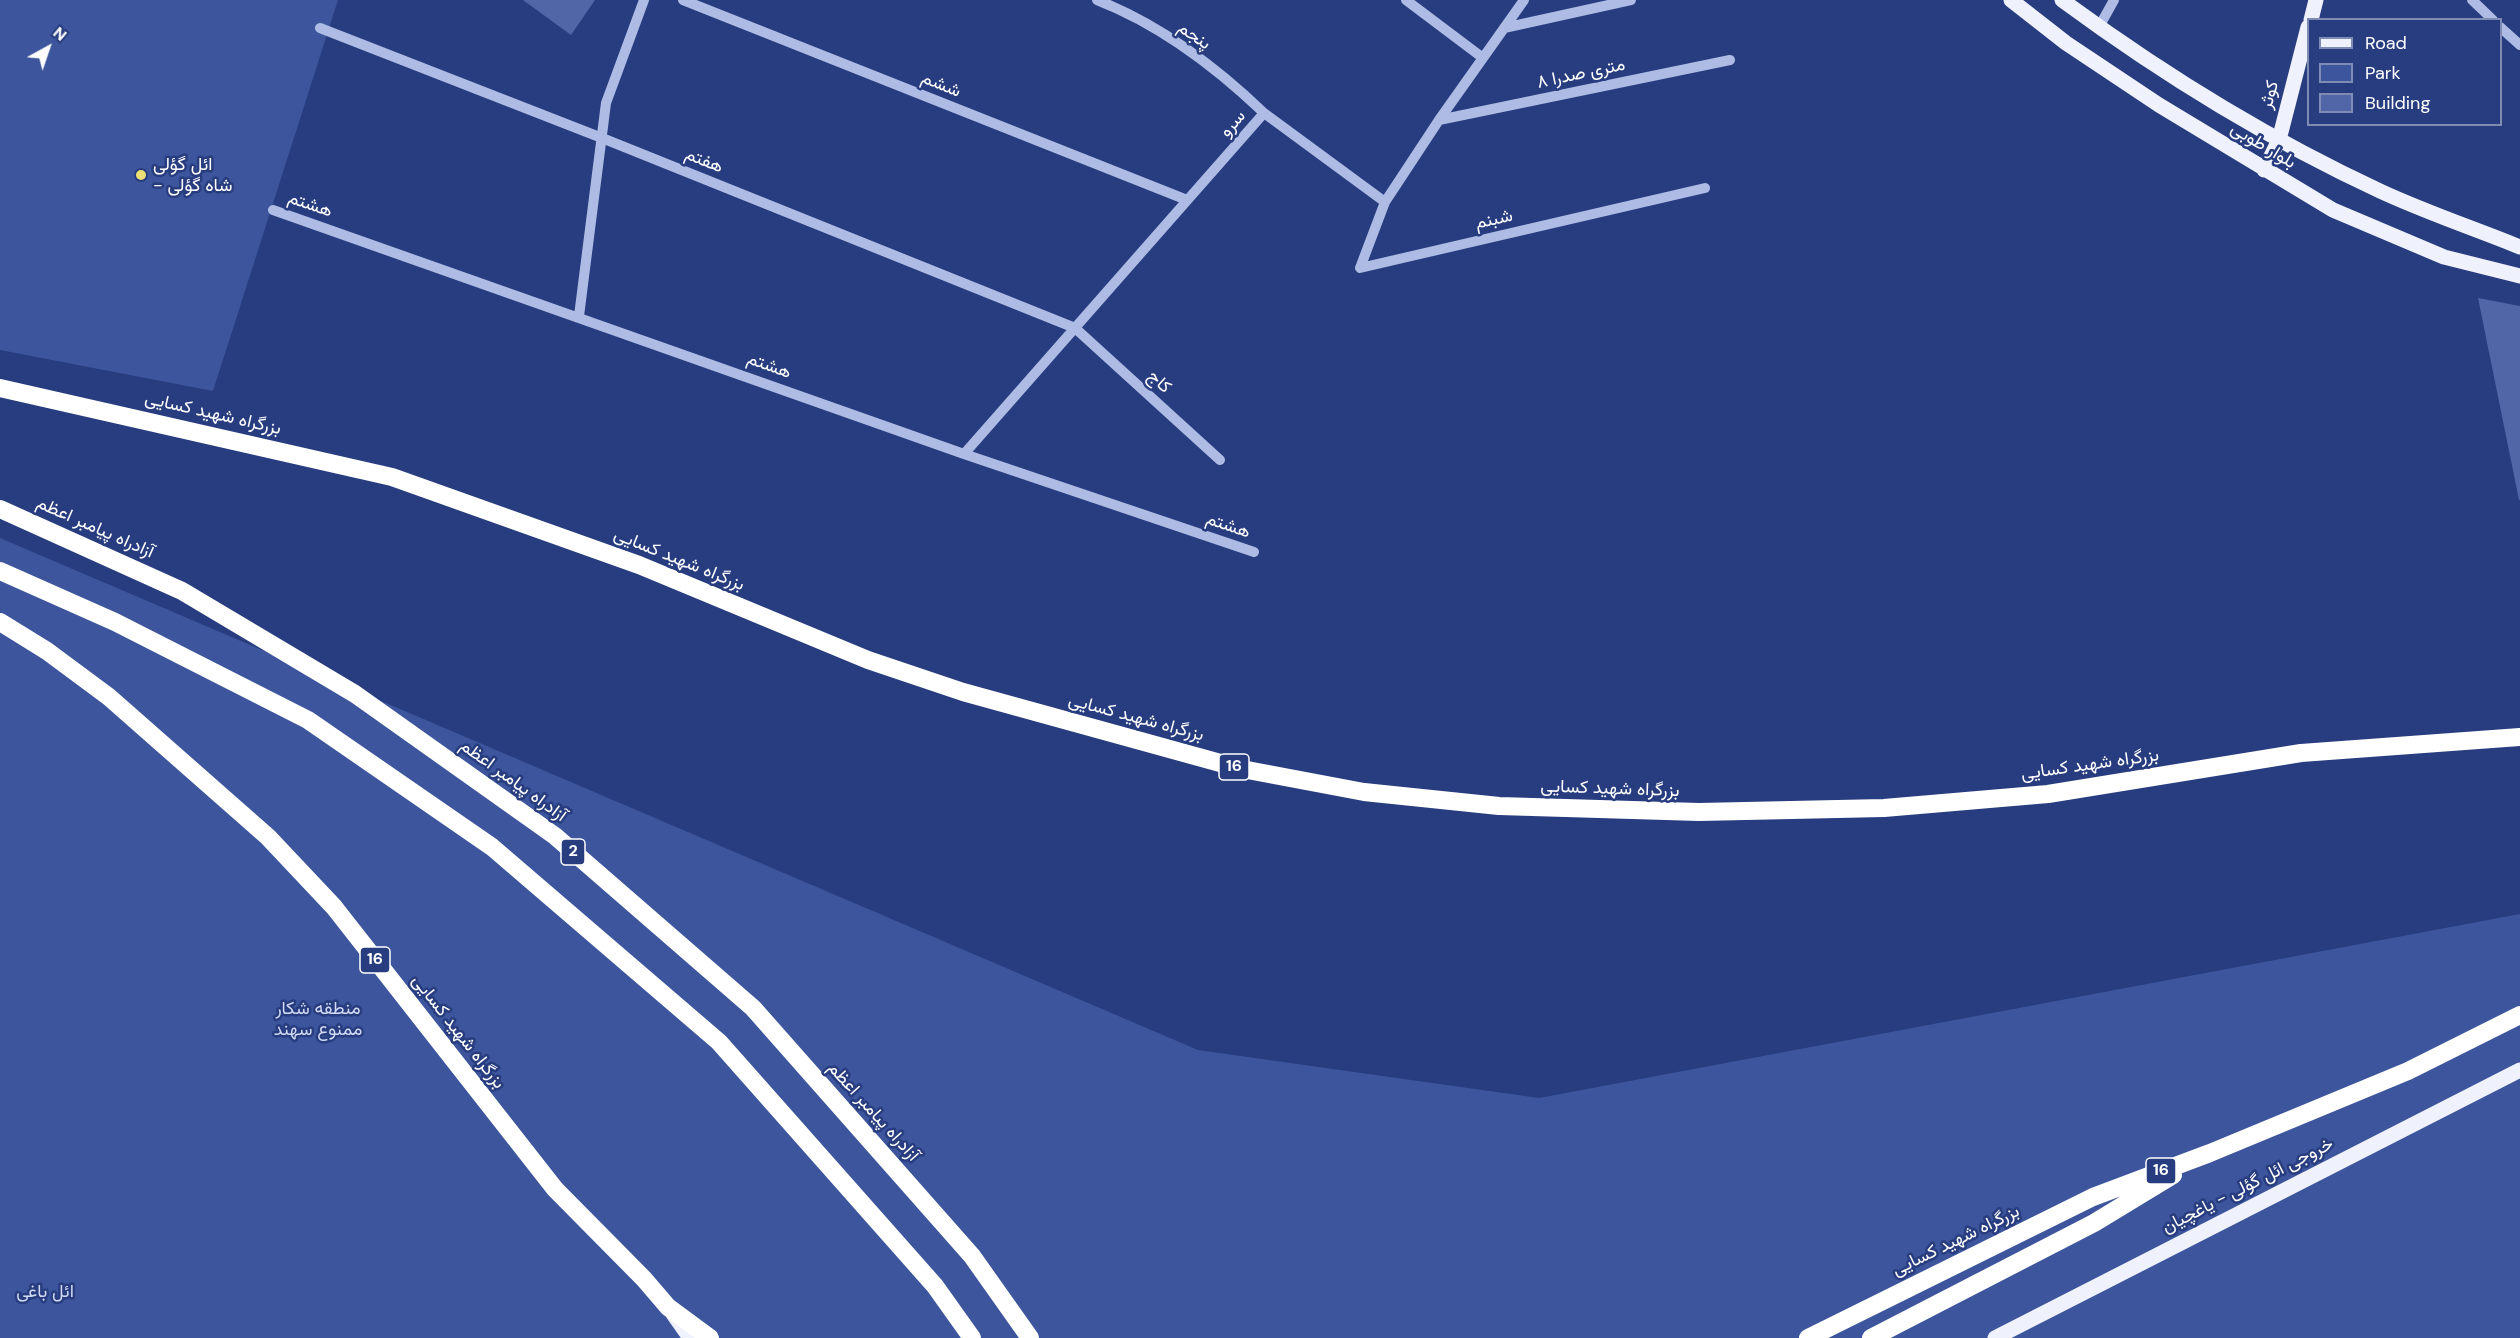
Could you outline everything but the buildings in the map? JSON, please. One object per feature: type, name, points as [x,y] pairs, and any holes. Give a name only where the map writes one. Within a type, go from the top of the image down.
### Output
[{"type":"highway","name":"بزرگراه شهید کسایی","points":[[0,388],[392,477],[639,565],[868,660],[963,692],[1242,769],[1364,792],[1511,807],[1699,812],[1884,808],[2048,794],[2301,753],[2520,737]]},
{"type":"highway","name":"آزادراه پیامبر اعظم","points":[[0,509],[182,591],[355,694],[555,836],[753,1008],[972,1256],[1030,1338]]},
{"type":"highway","points":[[0,572],[115,622],[308,720],[492,847],[719,1042],[935,1286],[972,1338]]},
{"type":"highway","name":"بزرگراه شهید کسایی","points":[[0,622],[47,651],[109,697],[268,837],[334,908],[555,1189],[644,1279],[668,1307],[710,1338]]},
{"type":"highway","name":"بزرگراه شهید کسایی","points":[[1808,1338],[2093,1197],[2210,1153],[2408,1071],[2520,1015]]},
{"type":"highway","points":[[1871,1338],[2094,1223],[2210,1153]]},
{"type":"main road","name":"بلوار طوبی","points":[[2011,0],[2066,43],[2264,170],[2333,210],[2444,257],[2520,276]]},
{"type":"main road","name":"بلوار طوبی","points":[[2062,0],[2143,57],[2279,140],[2381,191],[2520,247]]},
{"type":"main road","points":[[2312,18],[2316,0]]},
{"type":"main road","name":"کوثر","points":[[2264,170],[2279,140],[2307,31]]},
{"type":"main road","name":"خروجی ائل گؤلی - یاغچیان","points":[[1995,1338],[2520,1070]]},
{"type":"main road","points":[[668,1307],[690,1338]]},
{"type":"street","name":"ششم","points":[[683,0],[1187,200]]},
{"type":"street","name":"پنجم","points":[[1097,0],[1130,13],[1228,79],[1264,113]]},
{"type":"street","points":[[1406,0],[1483,58]]},
{"type":"street","points":[[1385,202],[1439,120],[1524,0]]},
{"type":"street","points":[[1504,28],[1631,0]]},
{"type":"street","points":[[2099,27],[2107,0]]},
{"type":"street","points":[[2099,27],[2114,0]]},
{"type":"street","points":[[2472,0],[2491,18]]},
{"type":"street","points":[[579,316],[606,103],[643,1]]},
{"type":"street","name":"هفتم","points":[[320,28],[602,138],[1075,328]]},
{"type":"street","points":[[2502,29],[2520,45]]},
{"type":"street","name":"۸ متری صدرا","points":[[1439,120],[1730,60]]},
{"type":"street","name":"سرو","points":[[964,453],[1264,113],[1385,202]]},
{"type":"street","name":"شبنم","points":[[1385,202],[1359,268],[1705,188]]},
{"type":"street","name":"هشتم","points":[[273,210],[964,453],[1254,552]]},
{"type":"street","name":"کاج","points":[[1075,328],[1220,460]]},
{"type":"green space","name":"ائل گؤلی - شاه گؤلی","points":[[0,0],[338,0],[213,391],[0,350]]},
{"type":"green space","name":"منطقه شکار ممنوع سهند","points":[[0,538],[1198,1050],[1539,1098],[2520,914],[2520,1338],[0,1338]]},
{"type":"place","name":"ائل گؤلی - شاه گؤلی","points":[[141,175]]},
{"type":"park label","name":"ائل باغی","points":[[45,1292]]}]
